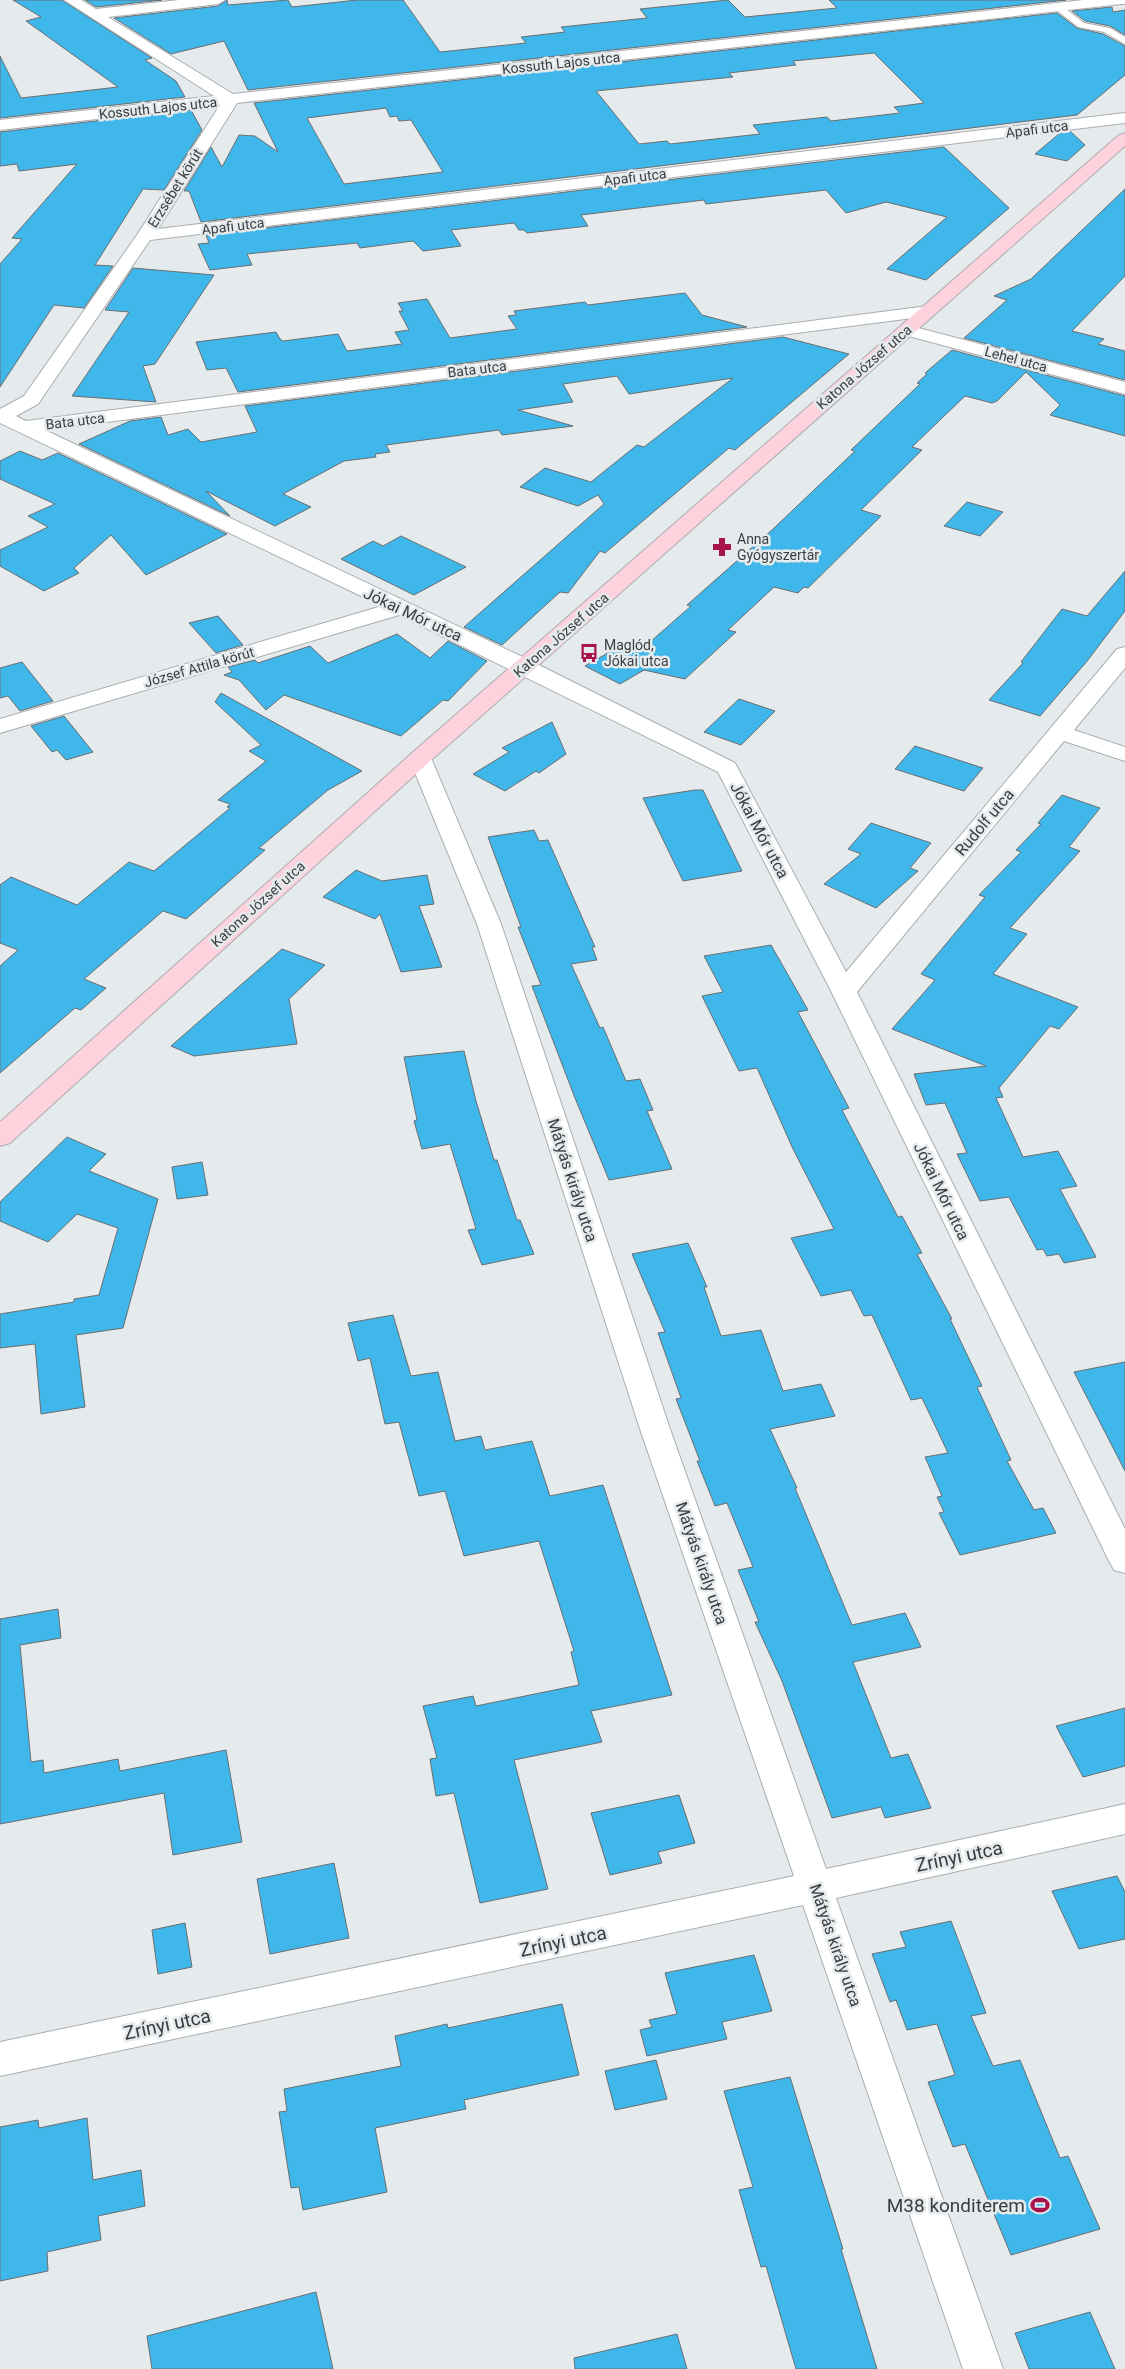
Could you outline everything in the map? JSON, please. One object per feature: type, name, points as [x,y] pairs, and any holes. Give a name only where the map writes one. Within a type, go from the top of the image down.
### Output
[{"type":"main road","name":"Katona József utca","points":[[0,1137],[420,758],[1125,138]]},
{"type":"street","points":[[72,0],[230,100]]},
{"type":"street","points":[[94,14],[218,0]]},
{"type":"street","name":"Kossuth Lajos utca","points":[[0,125],[1122,0]]},
{"type":"street","name":"Erzsébet körút","points":[[0,416],[31,400],[145,236],[230,100]]},
{"type":"street","name":"Apafi utca","points":[[145,236],[1125,118]]},
{"type":"street","name":"Bata utca","points":[[26,427],[928,311]]},
{"type":"street","name":"Lehel utca","points":[[907,330],[1125,388]]},
{"type":"street","name":"Jókai Mór utca","points":[[0,416],[525,667],[727,768],[844,991],[1125,1562]]},
{"type":"street","name":"József Attila körút","points":[[0,726],[399,608]]},
{"type":"street","name":"Rudolf utca","points":[[844,991],[1058,732],[1125,654]]},
{"type":"street","points":[[1058,732],[1125,754]]},
{"type":"street","name":"Mátyás király utca","points":[[420,758],[489,924],[654,1429],[983,2369]]},
{"type":"street","name":"Zrínyi utca","points":[[0,2058],[816,1888],[1125,1819]]},
{"type":"lane","points":[[1058,7],[1081,25],[1107,30],[1125,42]]},
{"type":"building","points":[[13,0],[62,0],[152,58],[145,60],[176,81],[185,97],[0,118],[0,56],[21,98],[118,87],[26,21],[41,17]]},
{"type":"building","points":[[85,0],[162,0],[96,7]]},
{"type":"building","points":[[227,0],[228,5],[288,0],[292,7],[357,0],[403,0],[440,52],[526,43],[521,37],[565,32],[561,27],[647,18],[640,9],[728,0],[745,17],[837,8],[829,0],[1066,0],[248,90],[224,41],[171,54],[114,18],[218,6]]},
{"type":"building","points":[[1112,7],[1113,12],[1125,10],[1125,35],[1110,26],[1085,21],[1072,11]]},
{"type":"building","points":[[1057,13],[1077,28],[1103,34],[1125,46],[1125,75],[1077,115],[201,222],[189,191],[184,191],[211,147],[222,167],[239,135],[255,136],[278,152],[254,103]],"holes":[[[874,53],[924,103],[894,107],[900,113],[831,121],[827,117],[753,125],[760,134],[670,144],[667,141],[639,144],[596,91],[733,77],[729,73],[796,65],[793,61]],[[386,108],[390,117],[397,116],[399,121],[411,120],[443,172],[344,184],[307,118]]]},
{"type":"building","points":[[191,110],[202,130],[164,190],[143,189],[95,265],[113,266],[84,308],[54,305],[0,387],[0,264],[22,239],[12,238],[77,164],[19,171],[17,164],[0,166],[0,132]]},
{"type":"building","points":[[1070,131],[1085,145],[1067,161],[1035,154],[1060,133]]},
{"type":"building","points":[[944,147],[1009,208],[926,280],[887,269],[947,217],[886,202],[846,213],[826,190],[706,204],[704,200],[581,215],[588,226],[527,233],[524,230],[519,230],[514,223],[451,230],[461,246],[423,251],[413,241],[360,248],[357,243],[247,254],[252,265],[210,270],[198,244],[209,243],[206,235]]},
{"type":"building","points":[[1125,189],[1125,276],[1072,331],[1104,339],[1098,344],[1125,351],[1125,380],[964,338],[1007,300],[994,296],[1031,279]]},
{"type":"building","points":[[133,268],[214,275],[155,364],[143,366],[156,402],[72,396],[129,312],[105,310]]},
{"type":"building","points":[[685,293],[702,315],[747,327],[238,392],[226,368],[207,370],[196,342],[276,332],[283,341],[338,334],[347,351],[402,344],[395,332],[409,330],[399,311],[403,311],[398,303],[427,299],[450,338],[517,329],[508,316],[516,315],[514,311],[585,302],[588,305]]},
{"type":"building","points":[[783,337],[849,354],[735,450],[729,448],[605,553],[600,551],[568,593],[560,592],[502,645],[464,627],[604,504],[598,495],[578,506],[520,487],[545,468],[591,482],[637,445],[644,447],[733,378],[629,394],[617,376],[563,384],[573,402],[518,410],[573,426],[502,435],[499,430],[386,445],[390,452],[375,454],[376,457],[344,461],[283,494],[311,507],[275,526],[206,491],[230,516],[79,444],[130,421],[161,417],[168,435],[188,429],[201,442],[257,432],[245,406]]},
{"type":"building","points":[[952,350],[1125,396],[1125,436],[1050,415],[1060,405],[1026,372],[997,401],[992,403],[965,396],[912,447],[922,450],[861,510],[881,516],[808,588],[804,587],[798,593],[774,587],[728,630],[736,632],[685,679],[644,670],[620,684],[585,666],[627,642],[641,650],[691,606],[687,605],[773,529],[855,451],[851,450],[920,384],[917,383],[927,374],[925,373]]},
{"type":"building","points":[[20,451],[42,460],[58,453],[227,534],[146,575],[111,535],[74,568],[79,573],[44,591],[0,566],[0,550],[48,527],[28,516],[55,504],[0,479],[0,461]]},
{"type":"building","points":[[967,502],[1003,512],[980,536],[944,526]]},
{"type":"building","points":[[401,536],[466,567],[414,595],[341,559],[373,541],[383,546]]},
{"type":"building","points":[[1125,571],[1125,611],[1088,660],[1040,716],[989,700],[1023,663],[1021,662],[1062,609],[1087,616]]},
{"type":"building","points":[[218,616],[243,645],[216,653],[189,623]]},
{"type":"building","points":[[397,634],[430,658],[448,641],[487,661],[448,701],[443,700],[401,736],[284,695],[266,710],[239,680],[224,675],[232,672],[228,667],[255,660],[258,663],[310,646],[328,663]]},
{"type":"building","points":[[22,662],[53,701],[20,711],[8,696],[0,698],[0,668]]},
{"type":"building","points":[[221,693],[362,771],[328,790],[259,848],[265,850],[186,919],[163,911],[84,979],[106,988],[81,1010],[75,1008],[0,1073],[0,966],[18,950],[0,943],[0,885],[11,877],[77,905],[129,862],[154,871],[230,808],[227,807],[230,804],[218,800],[266,761],[249,751],[261,745],[215,702]]},
{"type":"building","points":[[739,699],[775,711],[741,745],[704,732]]},
{"type":"building","points":[[64,716],[93,752],[66,760],[57,750],[52,752],[31,726]]},
{"type":"building","points":[[552,722],[566,754],[539,773],[536,771],[505,791],[473,774],[509,752],[502,748]]},
{"type":"building","points":[[915,746],[983,768],[964,791],[895,769]]},
{"type":"building","points":[[703,790],[742,871],[683,881],[643,798]]},
{"type":"building","points":[[1062,795],[1100,808],[1069,847],[1080,851],[1010,928],[1027,934],[993,974],[1078,1007],[1059,1029],[1050,1026],[999,1088],[1003,1097],[996,1098],[1023,1157],[1058,1151],[1077,1186],[1060,1189],[1096,1257],[1064,1263],[1059,1254],[1047,1256],[1043,1249],[1037,1250],[1009,1197],[980,1201],[957,1154],[967,1153],[945,1103],[926,1105],[914,1074],[986,1066],[892,1029],[935,980],[921,974],[985,897],[979,895],[1021,852],[1016,850],[1041,824],[1038,823]]},
{"type":"building","points":[[871,823],[931,843],[910,868],[918,871],[876,908],[824,884],[861,854],[848,849]]},
{"type":"building","points":[[534,830],[539,841],[548,840],[595,947],[592,947],[597,960],[571,964],[600,1028],[603,1027],[626,1081],[640,1079],[653,1110],[647,1111],[672,1169],[609,1180],[575,1098],[532,986],[541,985],[518,927],[521,927],[488,837]]},
{"type":"building","points":[[356,870],[382,881],[427,875],[434,904],[419,906],[442,967],[401,972],[380,914],[375,919],[323,897]]},
{"type":"building","points":[[771,945],[808,1010],[798,1012],[849,1108],[842,1110],[898,1217],[902,1216],[922,1253],[917,1254],[952,1319],[950,1319],[982,1386],[977,1387],[1011,1460],[1007,1461],[1034,1510],[1043,1508],[1056,1533],[960,1555],[939,1513],[944,1512],[937,1497],[942,1496],[925,1457],[948,1453],[922,1398],[911,1400],[872,1315],[864,1316],[851,1290],[821,1296],[791,1238],[834,1229],[793,1149],[757,1068],[739,1071],[702,996],[723,992],[704,956]]},
{"type":"building","points":[[282,949],[325,965],[289,999],[297,1044],[194,1056],[171,1046]]},
{"type":"building","points":[[464,1051],[476,1101],[494,1160],[497,1160],[517,1220],[520,1220],[534,1254],[482,1265],[468,1230],[476,1229],[450,1144],[422,1149],[414,1121],[417,1120],[404,1057]]},
{"type":"building","points":[[67,1137],[106,1154],[89,1171],[158,1199],[123,1328],[76,1335],[85,1407],[41,1414],[35,1344],[0,1348],[0,1314],[74,1302],[74,1299],[99,1295],[118,1228],[77,1214],[48,1242],[0,1221],[0,1202]]},
{"type":"building","points":[[202,1162],[208,1195],[177,1199],[172,1167]]},
{"type":"building","points":[[688,1243],[707,1287],[704,1287],[721,1336],[761,1330],[783,1391],[821,1384],[835,1416],[770,1429],[797,1488],[795,1488],[852,1625],[905,1613],[921,1647],[853,1662],[891,1758],[908,1754],[931,1808],[885,1818],[881,1807],[832,1818],[782,1681],[755,1622],[759,1622],[738,1570],[753,1567],[727,1503],[715,1506],[697,1461],[700,1461],[676,1399],[681,1398],[658,1333],[665,1332],[632,1254]]},
{"type":"building","points":[[393,1315],[411,1376],[438,1372],[455,1441],[481,1436],[485,1450],[532,1441],[550,1496],[603,1485],[672,1695],[591,1711],[602,1742],[514,1760],[548,1889],[480,1903],[454,1793],[436,1796],[430,1759],[437,1758],[423,1706],[473,1696],[476,1706],[579,1685],[571,1652],[574,1651],[539,1541],[464,1556],[445,1491],[419,1496],[399,1422],[385,1424],[370,1358],[358,1361],[348,1323]]},
{"type":"building","points":[[1125,1362],[1125,1471],[1074,1372]]},
{"type":"building","points":[[58,1609],[61,1638],[20,1645],[31,1762],[43,1760],[44,1773],[118,1759],[120,1771],[226,1750],[242,1842],[173,1855],[164,1793],[0,1824],[0,1619]]},
{"type":"building","points":[[1125,1708],[1125,1766],[1083,1777],[1056,1726]]},
{"type":"building","points":[[679,1795],[695,1843],[658,1852],[662,1863],[610,1875],[591,1813]]},
{"type":"building","points":[[334,1863],[349,1938],[270,1954],[257,1879]]},
{"type":"building","points":[[1117,1876],[1125,1892],[1125,1939],[1079,1949],[1052,1891]]},
{"type":"building","points":[[951,1921],[986,2013],[971,2016],[993,2066],[1020,2060],[1060,2158],[1068,2156],[1100,2229],[1011,2255],[965,2144],[953,2147],[928,2082],[955,2075],[937,2024],[907,2030],[896,2000],[890,2002],[872,1954],[906,1947],[900,1932]]},
{"type":"building","points":[[185,1923],[192,1967],[158,1974],[152,1930]]},
{"type":"building","points":[[754,1955],[772,2011],[722,2022],[727,2039],[647,2056],[640,2030],[652,2027],[649,2020],[677,2014],[665,1973]]},
{"type":"building","points":[[562,2004],[579,2075],[464,2100],[466,2109],[375,2128],[387,2192],[303,2210],[299,2187],[291,2188],[279,2112],[287,2111],[284,2089],[401,2066],[395,2036],[447,2024],[448,2028]]},
{"type":"building","points":[[656,2060],[667,2099],[615,2110],[605,2071]]},
{"type":"building","points":[[790,2077],[843,2249],[841,2249],[877,2369],[796,2369],[766,2266],[761,2267],[739,2190],[753,2187],[724,2091]]},
{"type":"building","points":[[87,2118],[93,2180],[141,2170],[145,2206],[98,2216],[101,2240],[47,2252],[48,2271],[0,2281],[0,2127],[38,2120],[39,2128]]},
{"type":"building","points":[[316,2292],[333,2369],[152,2369],[147,2336]]},
{"type":"building","points":[[1090,2312],[1115,2369],[1029,2369],[1015,2333]]},
{"type":"building","points":[[677,2334],[687,2369],[575,2369],[574,2358]]},
{"type":"place","name":"Anna Gyógyszertár","points":[[722,547]]},
{"type":"place","name":"Maglód, Jókai utca","points":[[589,653]]},
{"type":"place","name":"M38 konditerem","points":[[1040,2205]]}]
